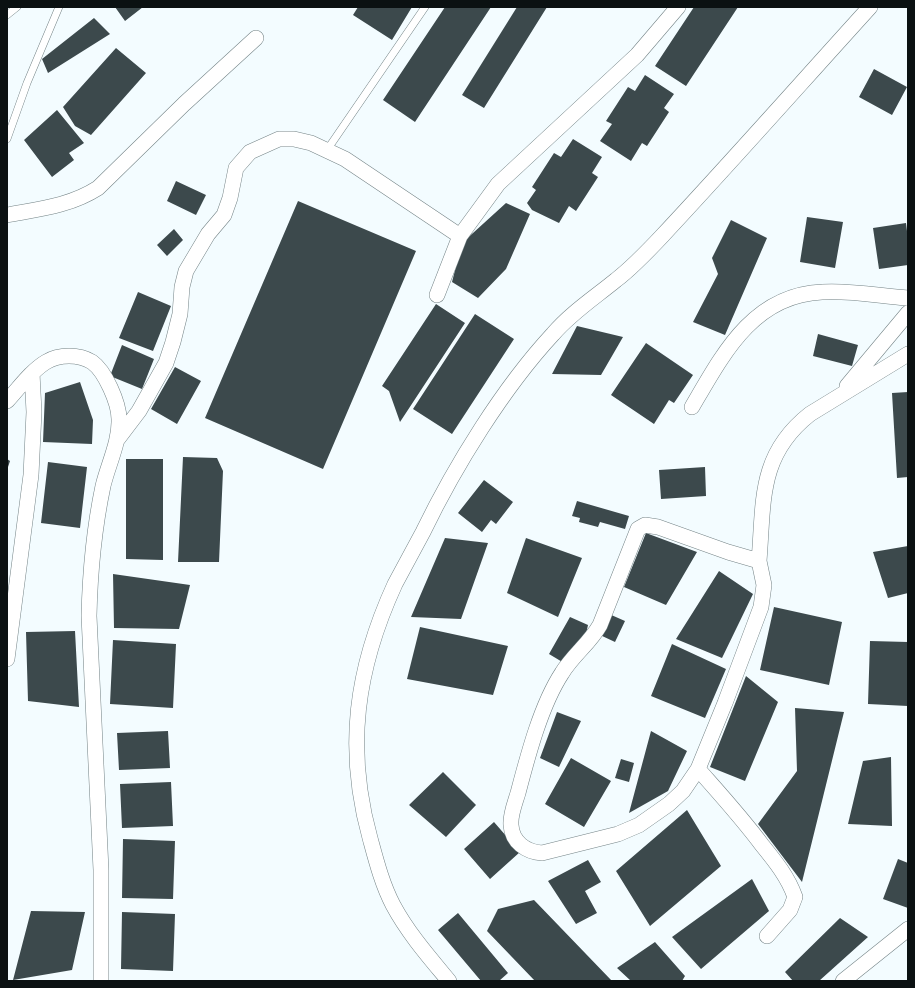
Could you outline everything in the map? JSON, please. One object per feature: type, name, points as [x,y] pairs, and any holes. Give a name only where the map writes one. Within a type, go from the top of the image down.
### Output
[{"type":"street","points":[[437,295],[460,236],[498,184],[637,55],[678,7]]},
{"type":"street","points":[[449,981],[404,924],[392,902],[374,852],[364,816],[357,777],[355,735],[359,698],[370,653],[384,611],[396,583],[442,493],[491,416],[527,364],[569,317],[618,279],[658,240],[870,7]]},
{"type":"street","points":[[7,215],[63,205],[87,195],[98,188],[184,104],[256,38]]},
{"type":"street","points":[[116,441],[139,411],[166,363],[180,314],[182,288],[186,271],[208,234],[228,207],[235,174],[242,160],[250,152],[279,139],[294,139],[327,150],[345,159],[460,236]]},
{"type":"street","points":[[692,408],[737,337],[759,314],[786,298],[824,291],[908,298]]},
{"type":"street","points":[[840,395],[908,313]]},
{"type":"street","points":[[759,561],[728,552],[658,527],[645,525],[638,529],[596,633],[562,673],[548,700],[526,761],[512,815],[511,825],[513,833],[522,846],[530,851],[542,853],[618,834],[639,825],[669,804],[683,791],[698,769],[725,703],[761,607],[764,585],[759,561],[765,486],[772,460],[780,444],[796,425],[840,395],[908,354]]},
{"type":"street","points":[[7,401],[32,374],[46,362],[56,358],[80,357],[93,363],[102,374],[116,401],[120,419],[116,441],[103,486],[95,530],[90,575],[88,616],[101,870],[101,981]]},
{"type":"street","points":[[7,659],[31,475],[34,412],[32,374]]},
{"type":"street","points":[[698,769],[738,813],[782,870],[791,885],[795,897],[790,910],[767,936]]},
{"type":"street","points":[[843,981],[908,929]]},
{"type":"lane","points":[[7,15],[17,7]]},
{"type":"lane","points":[[7,139],[26,83],[59,7]]},
{"type":"lane","points":[[327,150],[425,7]]},
{"type":"building","points":[[115,7],[143,7],[125,21]]},
{"type":"building","points":[[358,7],[412,7],[392,40],[353,15]]},
{"type":"building","points":[[445,7],[491,7],[415,122],[383,100]]},
{"type":"building","points":[[517,7],[547,7],[484,108],[462,95]]},
{"type":"building","points":[[694,7],[738,7],[686,86],[655,66]]},
{"type":"building","points":[[94,18],[110,34],[48,73],[42,59]]},
{"type":"building","points":[[116,48],[146,73],[91,135],[75,126],[63,107]]},
{"type":"building","points":[[874,69],[907,87],[892,115],[859,97]]},
{"type":"building","points":[[645,75],[674,94],[664,108],[669,112],[647,146],[642,143],[631,161],[600,141],[612,124],[606,121],[628,87],[635,91]]},
{"type":"building","points":[[57,110],[84,143],[69,153],[74,160],[52,177],[24,140]]},
{"type":"building","points":[[573,139],[602,157],[592,173],[598,177],[576,211],[569,206],[559,223],[532,210],[527,203],[536,190],[532,187],[554,153],[561,157]]},
{"type":"building","points":[[176,181],[206,195],[196,215],[167,201]]},
{"type":"building","points":[[298,201],[416,251],[323,469],[205,418]]},
{"type":"building","points":[[506,203],[530,214],[506,269],[478,298],[452,282],[462,243]]},
{"type":"building","points":[[807,217],[843,222],[835,268],[800,262]]},
{"type":"building","points":[[731,220],[767,238],[725,335],[693,322],[718,274],[712,258]]},
{"type":"building","points":[[906,223],[908,239],[908,265],[879,269],[873,228]]},
{"type":"building","points":[[174,229],[183,240],[167,256],[157,245]]},
{"type":"building","points":[[138,292],[171,306],[153,351],[119,338]]},
{"type":"building","points":[[436,304],[465,323],[400,422],[389,391],[382,386]]},
{"type":"building","points":[[475,314],[514,339],[452,434],[413,409]]},
{"type":"building","points":[[577,326],[623,337],[601,375],[552,374]]},
{"type":"building","points":[[818,334],[858,345],[852,366],[813,356]]},
{"type":"building","points":[[646,343],[693,375],[674,403],[669,400],[654,424],[611,395]]},
{"type":"building","points":[[122,345],[154,359],[142,389],[110,376]]},
{"type":"building","points":[[175,367],[201,381],[177,424],[151,409]]},
{"type":"building","points":[[80,382],[93,420],[92,444],[43,442],[45,393]]},
{"type":"building","points":[[908,392],[908,477],[897,478],[892,393]]},
{"type":"building","points":[[183,457],[217,458],[223,471],[219,562],[178,562]]},
{"type":"building","points":[[7,459],[10,461],[7,470]]},
{"type":"building","points":[[126,459],[163,459],[163,560],[126,559]]},
{"type":"building","points":[[48,462],[87,467],[80,528],[41,523]]},
{"type":"building","points":[[705,467],[706,496],[661,499],[659,470]]},
{"type":"building","points":[[484,480],[513,502],[496,524],[491,520],[482,532],[458,513]]},
{"type":"building","points":[[577,501],[629,516],[625,529],[600,522],[598,527],[579,522],[580,518],[572,516]]},
{"type":"building","points":[[646,533],[697,552],[666,605],[624,587]]},
{"type":"building","points":[[445,538],[488,543],[461,619],[411,617]]},
{"type":"building","points":[[526,538],[582,558],[558,617],[507,593]]},
{"type":"building","points":[[908,546],[908,593],[888,598],[873,552]]},
{"type":"building","points":[[719,571],[753,594],[722,658],[676,639]]},
{"type":"building","points":[[113,574],[190,585],[179,629],[114,628]]},
{"type":"building","points":[[774,607],[842,622],[829,685],[760,670]]},
{"type":"building","points":[[609,614],[625,621],[615,642],[600,635]]},
{"type":"building","points":[[570,617],[588,625],[586,634],[564,663],[549,654]]},
{"type":"building","points":[[420,627],[508,646],[493,695],[407,679]]},
{"type":"building","points":[[75,631],[79,707],[28,701],[26,632]]},
{"type":"building","points":[[113,640],[176,644],[173,708],[110,704]]},
{"type":"building","points":[[870,641],[908,642],[908,706],[868,704]]},
{"type":"building","points":[[672,644],[726,669],[705,718],[651,696]]},
{"type":"building","points":[[746,676],[778,702],[745,781],[710,767]]},
{"type":"building","points":[[795,708],[844,712],[802,882],[758,824],[797,771]]},
{"type":"building","points":[[557,712],[581,721],[559,767],[540,758]]},
{"type":"building","points":[[168,731],[170,768],[119,770],[117,733]]},
{"type":"building","points":[[651,731],[687,751],[668,791],[629,813]]},
{"type":"building","points":[[891,757],[892,826],[848,824],[863,761]]},
{"type":"building","points":[[571,758],[611,781],[584,827],[545,804]]},
{"type":"building","points":[[621,759],[634,763],[629,782],[615,778]]},
{"type":"building","points":[[443,772],[476,805],[446,837],[409,805]]},
{"type":"building","points":[[171,782],[173,826],[122,828],[120,784]]},
{"type":"building","points":[[687,810],[721,866],[650,926],[616,871]]},
{"type":"building","points":[[494,822],[520,852],[490,879],[464,849]]},
{"type":"building","points":[[123,839],[175,841],[173,899],[122,898]]},
{"type":"building","points":[[898,859],[908,863],[908,908],[883,899]]},
{"type":"building","points":[[588,860],[601,882],[585,891],[597,913],[576,924],[548,881]]},
{"type":"building","points":[[752,879],[769,911],[701,969],[672,937]]},
{"type":"building","points":[[534,900],[612,981],[535,981],[487,931],[498,909]]},
{"type":"building","points":[[31,911],[85,912],[72,970],[13,980]]},
{"type":"building","points":[[122,912],[175,914],[173,971],[121,969]]},
{"type":"building","points":[[458,913],[508,973],[499,981],[481,981],[438,930]]},
{"type":"building","points":[[840,918],[868,937],[819,981],[793,981],[785,972]]},
{"type":"building","points":[[655,942],[685,976],[682,981],[631,981],[617,968]]}]
